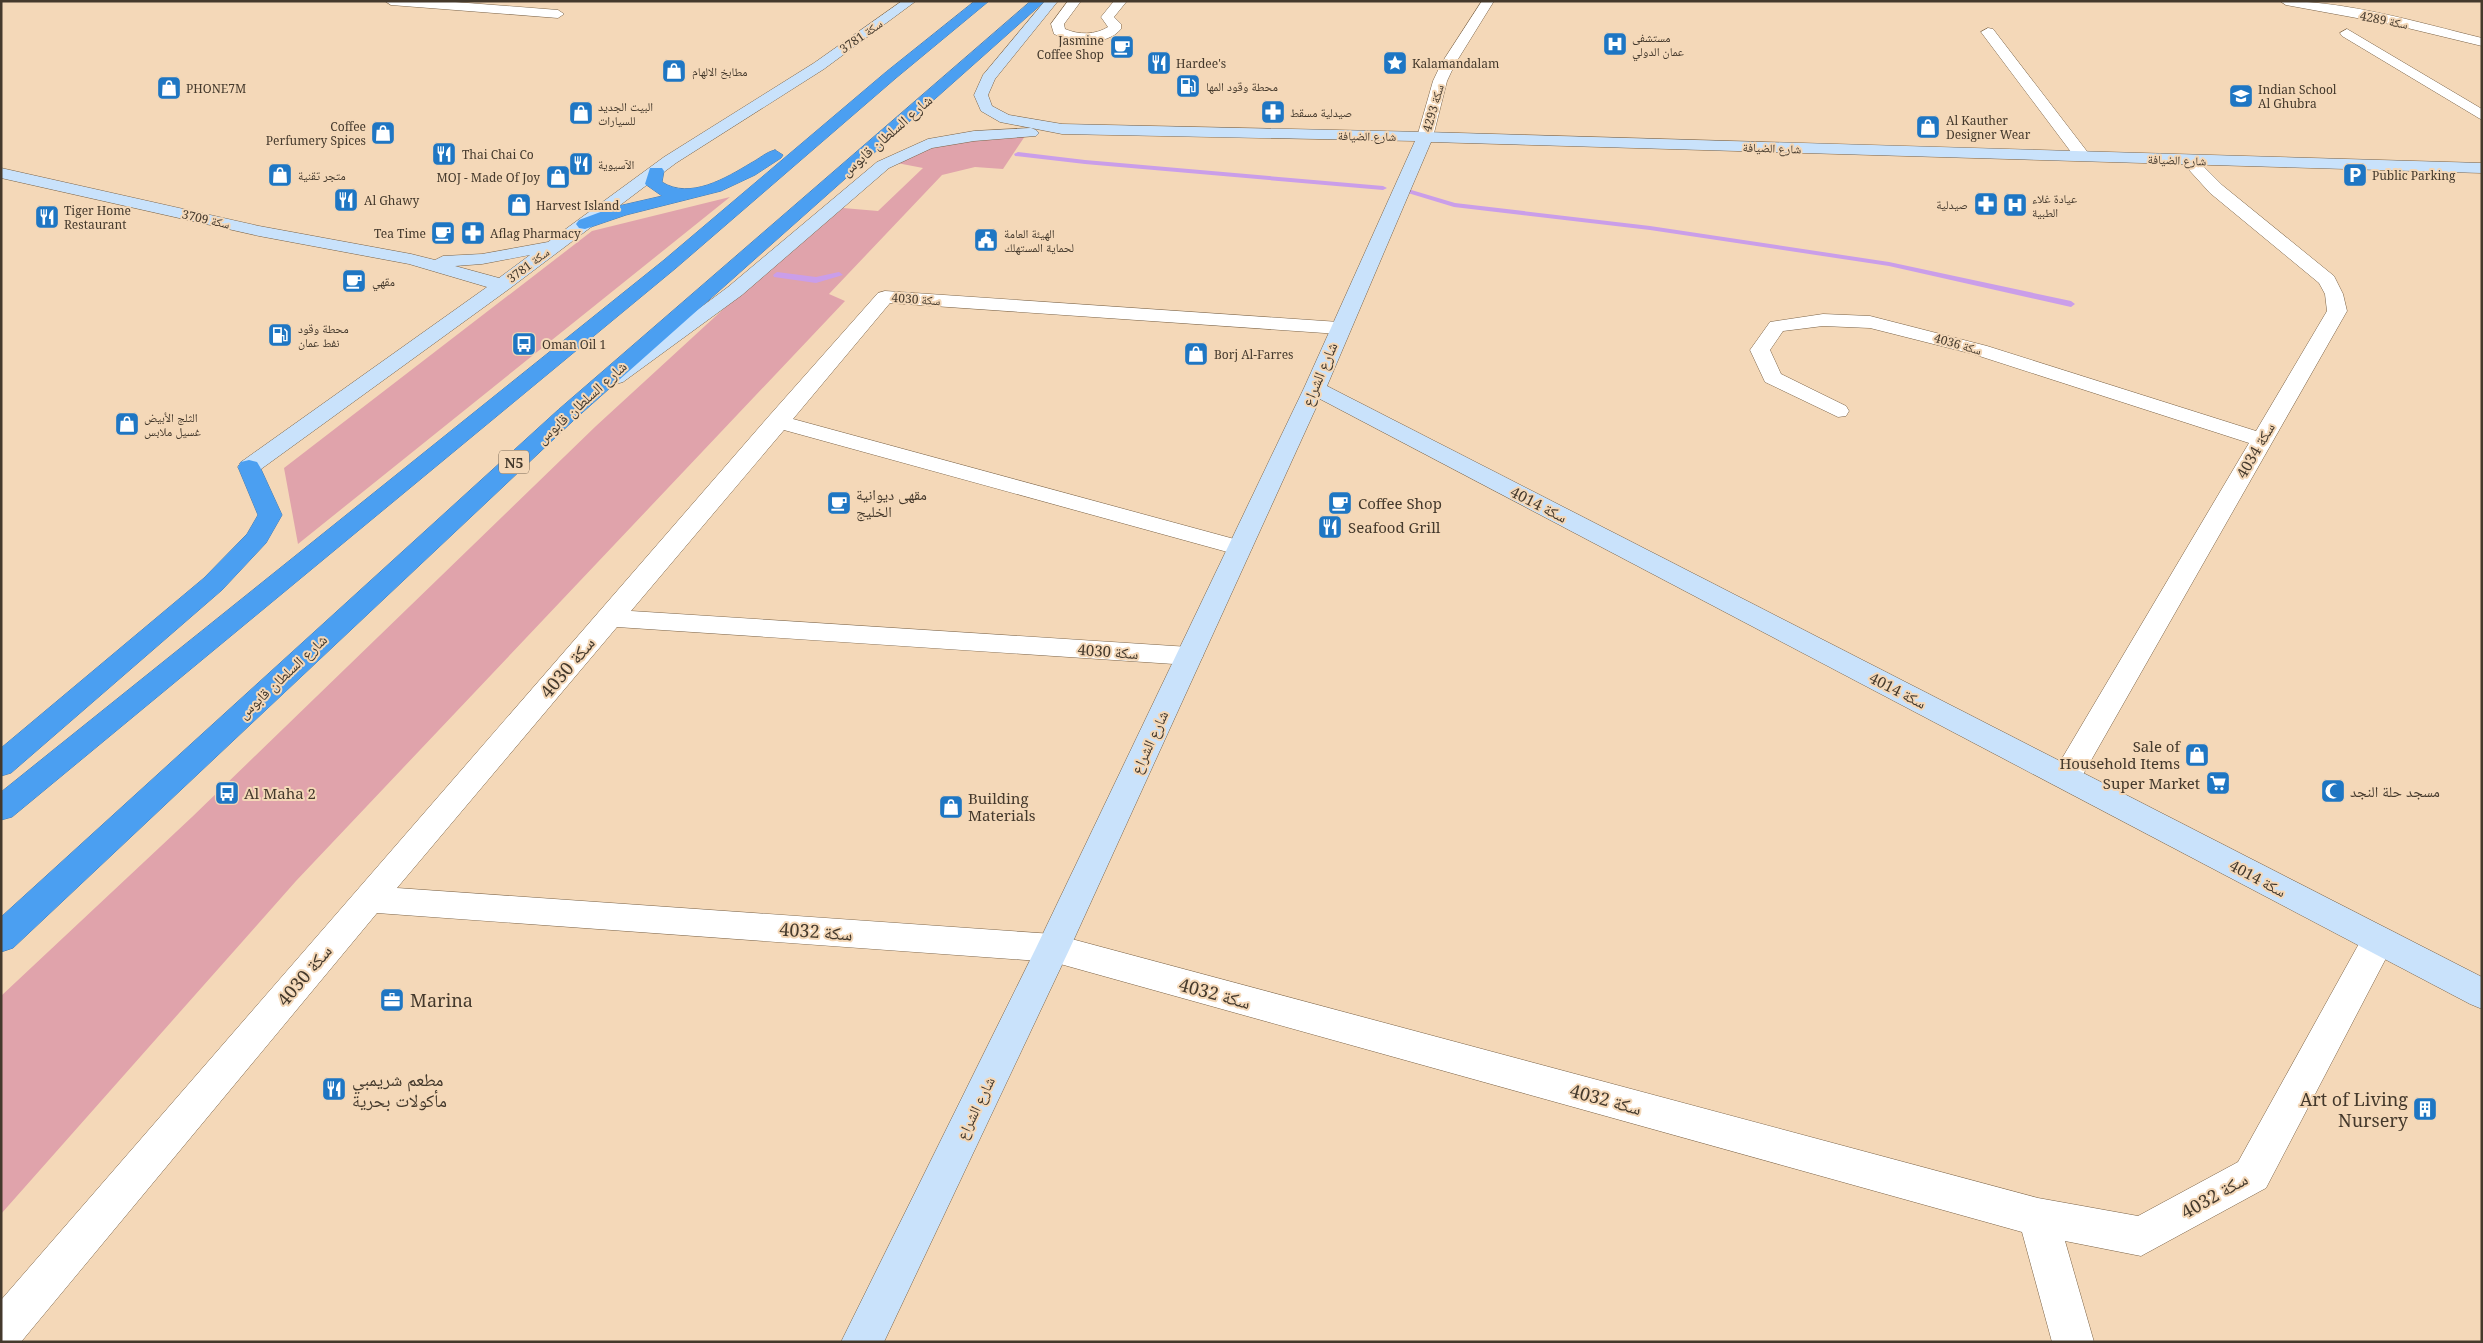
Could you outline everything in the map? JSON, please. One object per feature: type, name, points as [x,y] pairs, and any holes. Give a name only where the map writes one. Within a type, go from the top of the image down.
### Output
[{"type":"highway","points":[[1,809],[670,264],[891,75],[983,1]]},
{"type":"highway","name":"شارع السلطان قابوس","points":[[1,938],[566,415],[1039,1]]},
{"type":"highway","points":[[585,224],[620,212],[702,192],[750,173],[891,75]]},
{"type":"highway","points":[[656,171],[653,184],[661,192],[679,194],[702,192]]},
{"type":"highway","points":[[1,765],[213,584],[257,538],[270,515],[249,467]]},
{"type":"street","points":[[391,1],[558,14]]},
{"type":"street","name":"سكة 3781","points":[[249,467],[502,285],[656,171],[720,127],[819,66],[910,1]]},
{"type":"street","points":[[1052,1],[1022,40],[988,78],[981,95],[986,108],[1005,119],[1062,129]]},
{"type":"street","points":[[1075,1],[1057,24],[1059,31],[1067,35],[1084,38],[1108,34],[1114,29],[1115,24],[1107,17],[1121,1]]},
{"type":"street","name":"سكة 4293","points":[[1425,137],[1440,81],[1448,64],[1488,1]]},
{"type":"street","name":"سكة 4289","points":[[2286,1],[2395,21],[2482,42]]},
{"type":"street","points":[[1988,32],[2083,157]]},
{"type":"street","name":"سكة 4289","points":[[2346,33],[2482,116]]},
{"type":"street","points":[[2450,97],[2474,96]]},
{"type":"street","points":[[566,415],[735,291],[882,165],[928,144],[974,136],[1062,129]]},
{"type":"street","name":"شارع الضيافة","points":[[1062,129],[1425,137],[2482,168]]},
{"type":"street","name":"شارع الشراع","points":[[862,1342],[1052,948],[1240,548],[1314,388],[1425,137]]},
{"type":"street","name":"سكة 4034","points":[[2066,777],[2337,311],[2334,294],[2327,280],[2216,189],[2188,160]]},
{"type":"street","name":"سكة 3709","points":[[1,172],[259,231],[411,259],[502,285]]},
{"type":"street","name":"سكة 3709","points":[[411,259],[445,261],[482,259],[520,253],[556,244]]},
{"type":"street","name":"سكة 4030","points":[[1,1333],[608,618],[885,297],[1339,328]]},
{"type":"street","name":"سكة 4036","points":[[1838,411],[1772,378],[1760,350],[1777,326],[1823,320],[1870,322],[1980,350],[2261,440]]},
{"type":"street","name":"سكة 4014","points":[[1314,388],[2482,994]]},
{"type":"street","points":[[777,421],[1240,548]]},
{"type":"street","name":"سكة 4030","points":[[608,618],[1189,656]]},
{"type":"street","name":"سكة 4032","points":[[369,899],[1052,948],[2038,1217],[2140,1236],[2252,1175],[2378,941]]},
{"type":"street","points":[[2038,1217],[2073,1342]]},
{"type":"shaded area","points":[[1025,136],[1003,169],[975,167],[942,175],[829,294],[845,301],[296,881],[1,1214],[1,996],[192,817],[596,426],[742,292],[843,208],[878,211],[923,168],[897,163],[932,146],[975,139]]},
{"type":"shaded area","points":[[730,197],[298,544],[284,468],[592,231]]},
{"type":"waterway","points":[[1018,154],[1085,162],[1383,188]]},
{"type":"waterway","points":[[1411,191],[1454,205],[1650,228],[1889,264],[2071,304]]},
{"type":"waterway","points":[[777,275],[816,280],[839,275]]},
{"type":"place","name":"مستشفى عمان الدولي","points":[[1615,44]]},
{"type":"place","name":"Jasmine Coffee Shop","points":[[1122,47]]},
{"type":"place","name":"Hardee's","points":[[1159,63]]},
{"type":"place","name":"Kalamandalam","points":[[1395,63]]},
{"type":"place","name":"مطابخ الالهام","points":[[674,71]]},
{"type":"place","name":"محطة وقود المها","points":[[1188,86]]},
{"type":"place","name":"PHONE7M","points":[[169,88]]},
{"type":"place","name":"Indian School Al Ghubra","points":[[2241,96]]},
{"type":"place","name":"صيدلية مسقط","points":[[1273,112]]},
{"type":"place","name":"البيت الجديد للسيارات","points":[[581,113]]},
{"type":"place","name":"Al Kauther Designer Wear","points":[[1928,127]]},
{"type":"place","name":"Coffee Perfumery Spices","points":[[383,133]]},
{"type":"place","name":"Thai Chai Co","points":[[444,154]]},
{"type":"place","name":"الآسيوية","points":[[581,164]]},
{"type":"place","name":"متجر تقنية","points":[[280,175]]},
{"type":"place","name":"Public Parking","points":[[2355,175]]},
{"type":"place","name":"MOJ - Made Of Joy","points":[[558,177]]},
{"type":"place","name":"Al Ghawy","points":[[346,200]]},
{"type":"place","name":"صيدلية","points":[[1986,204]]},
{"type":"place","name":"Harvest Island","points":[[519,205]]},
{"type":"place","name":"عيادة غلاء الطبية","points":[[2015,205]]},
{"type":"place","name":"Tiger Home Restaurant","points":[[47,217]]},
{"type":"place","name":"Tea Time","points":[[443,233]]},
{"type":"place","name":"Aflag Pharmacy","points":[[473,233]]},
{"type":"place","name":"الهيئة العامة لحماية المستهلك","points":[[986,240]]},
{"type":"place","name":"مقهي","points":[[354,281]]},
{"type":"place","name":"محطة وقود نفط عمان","points":[[280,335]]},
{"type":"place","name":"Oman Oil 1","points":[[524,344]]},
{"type":"place","name":"Borj Al-Farres","points":[[1196,354]]},
{"type":"place","name":"الثلج الأبيض غسيل ملابس","points":[[127,424]]},
{"type":"place","name":"مقهى ديوانية الخليج","points":[[839,503]]},
{"type":"place","name":"Coffee Shop","points":[[1340,503]]},
{"type":"place","name":"Seafood Grill","points":[[1330,527]]},
{"type":"place","name":"Sale of Household Items","points":[[2197,755]]},
{"type":"place","name":"Super Market","points":[[2218,783]]},
{"type":"place","name":"مسجد حلة النجد","points":[[2333,791]]},
{"type":"place","name":"Al Maha 2","points":[[227,793]]},
{"type":"place","name":"Building Materials","points":[[951,807]]},
{"type":"place","name":"Marina","points":[[392,1000]]},
{"type":"place","name":"مطعم شريمبي مأكولات بحرية","points":[[334,1089]]},
{"type":"place","name":"Art of Living Nursery","points":[[2425,1109]]}]
